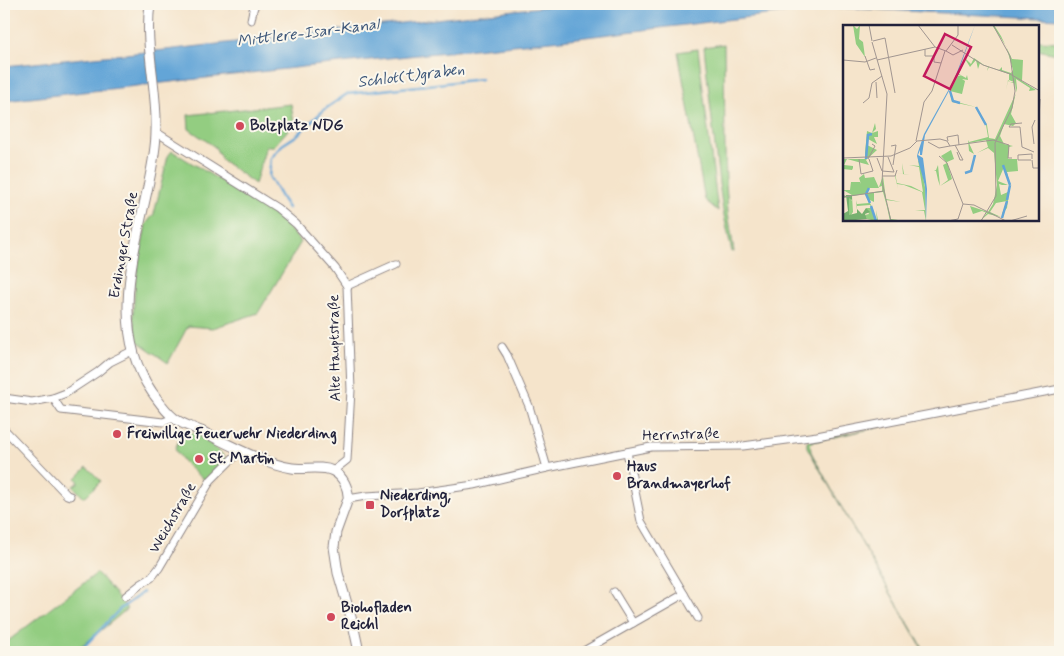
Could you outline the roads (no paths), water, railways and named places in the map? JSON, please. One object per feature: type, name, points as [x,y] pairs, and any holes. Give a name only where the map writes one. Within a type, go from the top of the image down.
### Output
[{"type":"street","name":"Erdinger Straße","points":[[150,4],[148,35],[156,112],[156,132],[152,167],[135,245],[127,299],[128,329],[132,351],[141,373],[151,390],[174,418],[240,451],[285,467],[333,471]]},
{"type":"street","points":[[251,20],[256,4]]},
{"type":"street","name":"Alte Hauptstraße","points":[[156,132],[277,208],[296,224],[335,268],[347,286],[351,390],[347,460],[333,471]]},
{"type":"street","points":[[347,286],[396,264]]},
{"type":"street","points":[[502,348],[507,355],[529,406],[547,468]]},
{"type":"street","points":[[4,398],[32,402],[53,398],[66,393],[110,362],[132,351]]},
{"type":"street","name":"Herrnstraße","points":[[348,499],[464,487],[653,447],[743,446],[817,436],[1060,389]]},
{"type":"street","points":[[53,398],[62,410],[163,422],[174,418]]},
{"type":"street","points":[[4,429],[67,496],[70,496]]},
{"type":"street","name":"Weichstraße","points":[[126,596],[151,578],[159,568],[211,480],[240,451]]},
{"type":"street","points":[[627,452],[641,521],[698,618]]},
{"type":"street","points":[[333,471],[343,480],[348,494],[348,499],[336,532],[334,547],[338,573],[359,652]]},
{"type":"street","points":[[614,592],[633,623]]},
{"type":"street","points":[[582,652],[684,594]]},
{"type":"water","points":[[568,4],[1060,4],[1060,19],[846,8],[816,9],[561,40],[4,101],[4,66],[165,50]]},
{"type":"waterway","name":"Schlot(t)graben","points":[[288,208],[269,176],[271,158],[282,145],[296,136],[325,109],[347,94],[481,79]]},
{"type":"waterway","points":[[79,652],[119,610],[143,592]]},
{"type":"place","name":"Bolzplatz NDG","points":[[240,126]]},
{"type":"place","name":"Freiwillige Feuerwehr Niederding","points":[[117,434]]},
{"type":"place","name":"St. Martin","points":[[199,459]]},
{"type":"place","name":"Haus Brandmayerhof","points":[[617,476]]},
{"type":"place","name":"Niederding, Dorfplatz","points":[[370,505]]},
{"type":"place","name":"Biohofladen Reichl","points":[[331,617]]},
{"type":"water label","name":"Mittlere-Isar-Kanal","points":[[308,33]]}]
